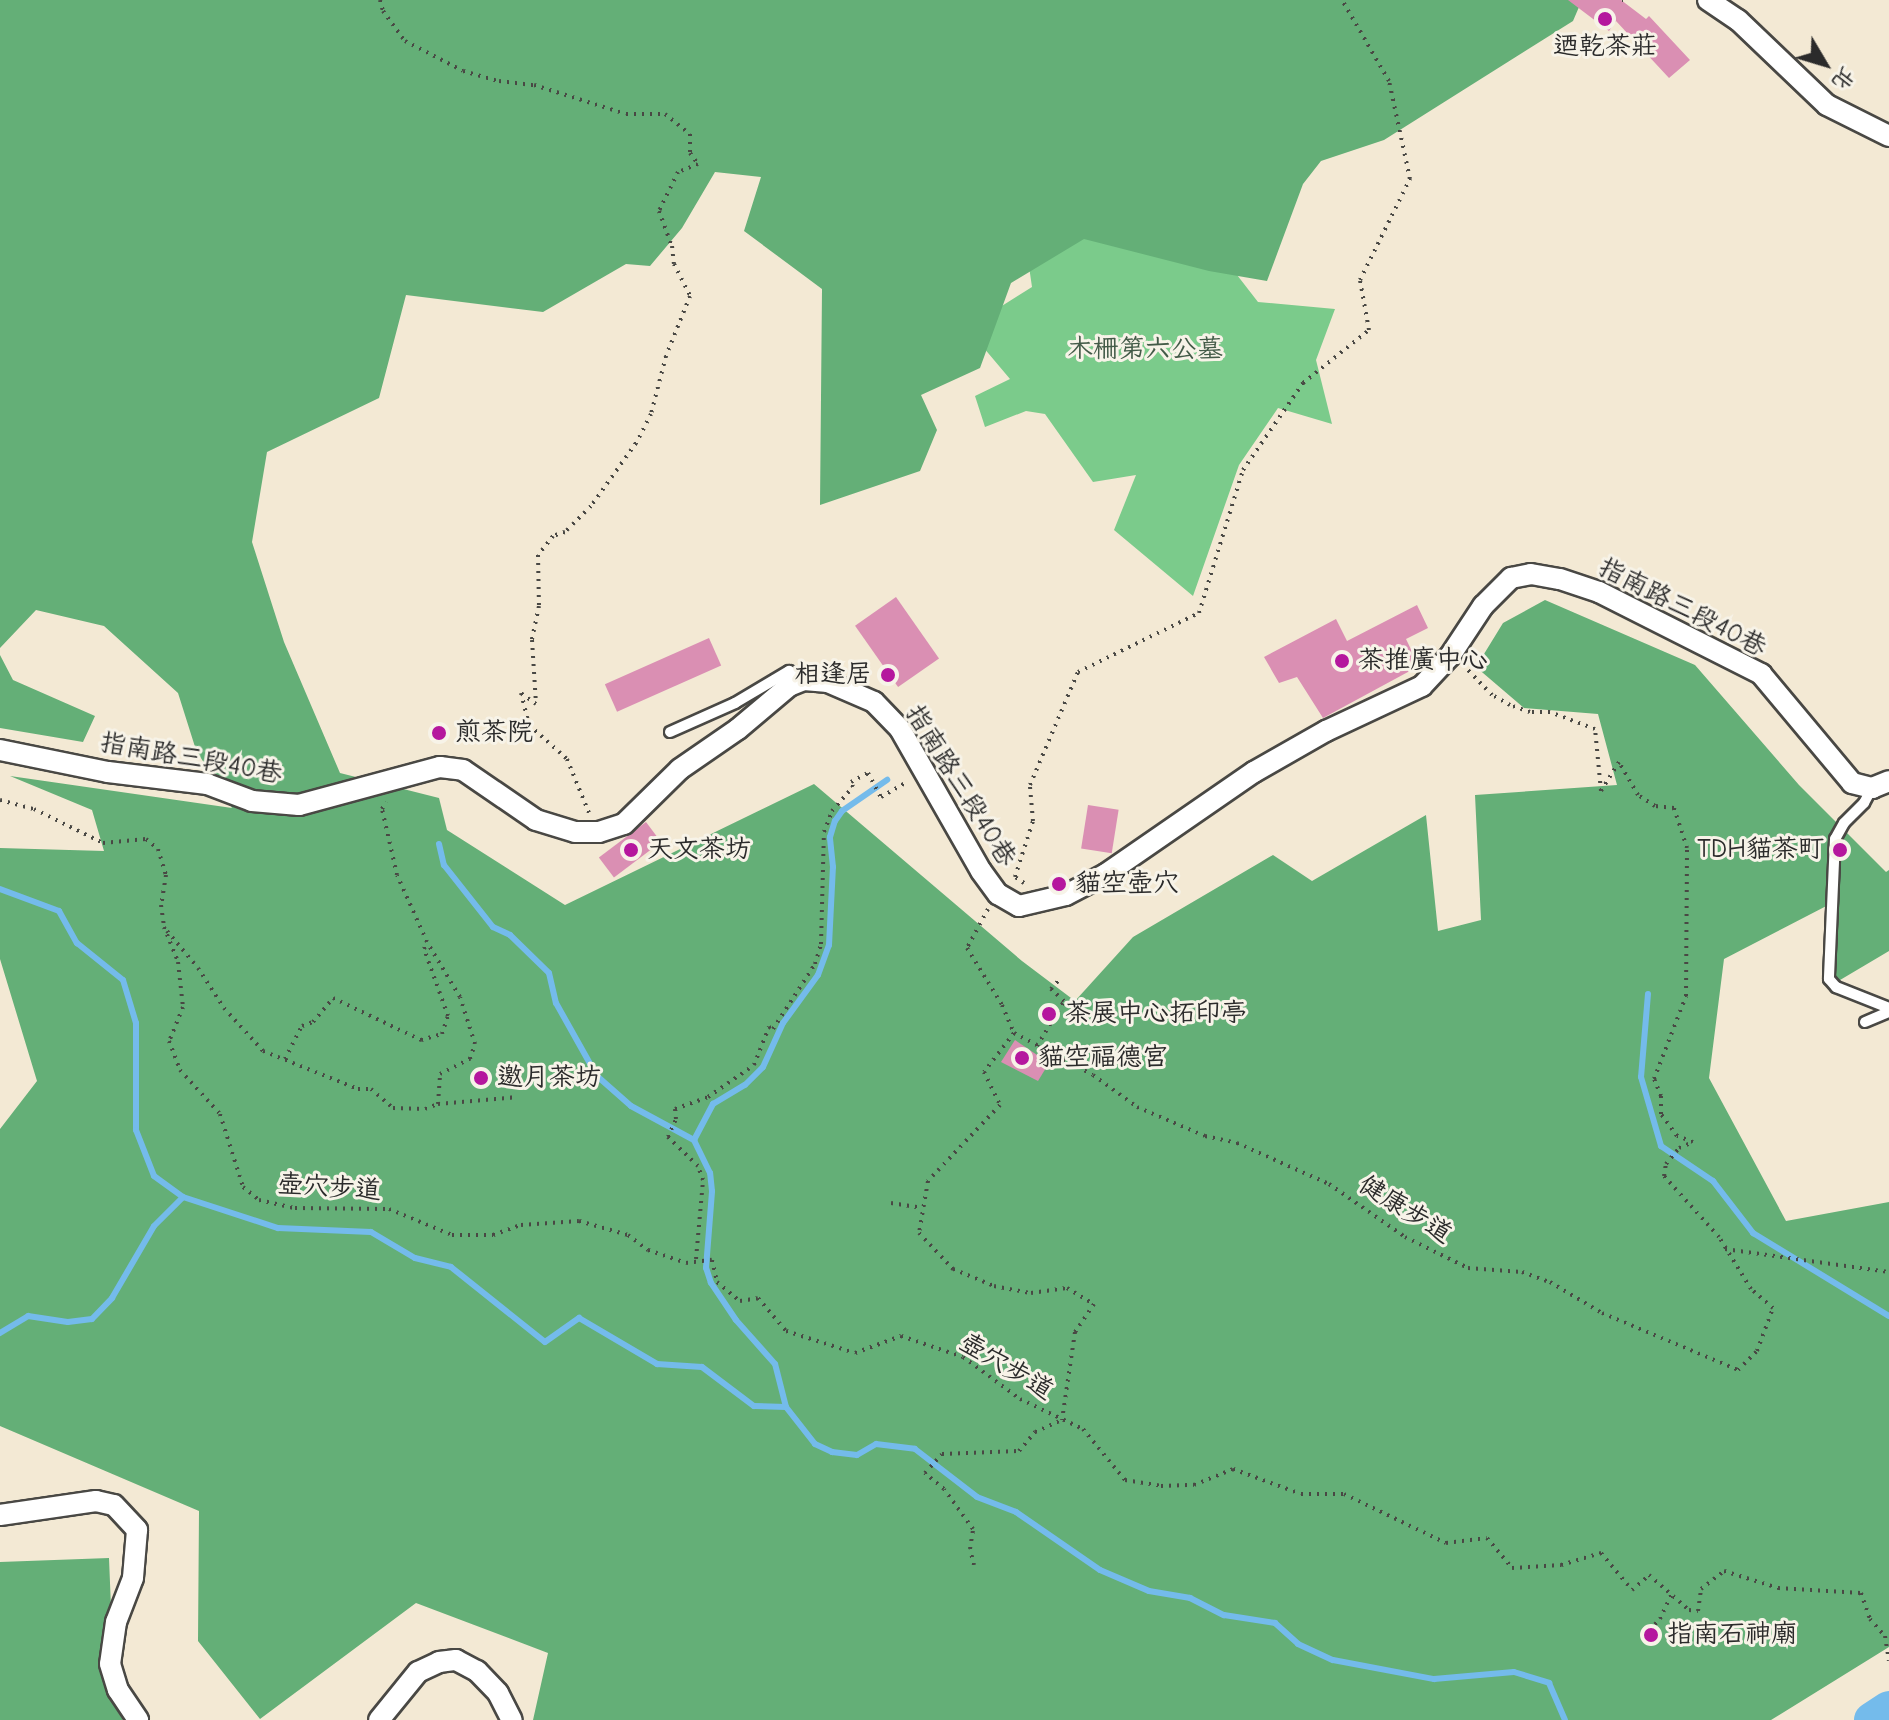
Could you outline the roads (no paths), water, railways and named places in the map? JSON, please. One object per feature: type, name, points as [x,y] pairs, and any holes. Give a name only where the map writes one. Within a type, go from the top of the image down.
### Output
[{"type":"street","points":[[1708,0],[1738,20],[1827,105],[1889,136]]},
{"type":"street","name":"指南路三段40巷","points":[[0,750],[108,772],[207,784],[252,801],[299,805],[405,773],[440,767],[463,770],[536,820],[575,832],[599,832],[624,824],[680,769],[738,729],[789,686],[804,680],[855,691],[874,702],[900,729],[981,871],[998,894],[1019,906],[1051,901],[1106,874],[1254,772],[1326,731],[1422,686],[1450,656],[1483,606],[1511,578],[1531,574],[1560,579],[1599,592],[1682,631],[1761,674],[1852,783],[1880,784]]},
{"type":"street","points":[[0,1515],[96,1501],[114,1505],[137,1530],[133,1578],[116,1622],[110,1664],[118,1690],[138,1720]]},
{"type":"street","points":[[379,1720],[418,1672],[439,1662],[456,1660],[477,1671],[498,1693],[512,1720]]},
{"type":"lane","points":[[670,732],[735,703],[789,671],[804,680]]},
{"type":"lane","points":[[1880,784],[1844,823],[1835,839],[1829,979],[1836,987],[1889,1010]]},
{"type":"lane","points":[[1865,1022],[1889,1010]]},
{"type":"waterway","points":[[786,1407],[775,1364],[736,1320],[711,1283],[706,1268],[712,1191],[710,1173],[694,1140],[713,1104],[745,1085],[763,1067],[783,1023],[818,975],[829,945],[833,867],[830,837],[835,821],[842,811],[887,780]]},
{"type":"waterway","points":[[439,844],[444,865],[493,927],[510,935],[549,973],[556,1003],[597,1076],[631,1106],[694,1140]]},
{"type":"waterway","points":[[0,889],[59,911],[77,943],[123,980],[136,1023],[136,1130],[154,1176],[183,1197],[278,1228],[371,1232],[415,1258],[451,1267],[545,1342],[579,1318],[657,1364],[702,1367],[754,1406],[786,1407],[815,1444],[832,1452],[857,1455],[876,1444],[915,1449],[977,1497],[1016,1512],[1100,1570],[1149,1591],[1190,1598],[1224,1615],[1275,1623],[1298,1644],[1333,1660],[1434,1679],[1514,1672],[1549,1683],[1565,1720]]},
{"type":"waterway","points":[[1648,994],[1641,1077],[1661,1146],[1713,1181],[1753,1233],[1889,1316]]},
{"type":"waterway","points":[[0,1333],[28,1316],[68,1322],[92,1319],[112,1298],[154,1226],[183,1197]]},
{"type":"waterway","points":[[1872,1720],[1889,1709]]},
{"type":"place","name":"迺乾茶莊","points":[[1605,19]]},
{"type":"place","name":"茶推廣中心","points":[[1342,661]]},
{"type":"place","name":"相逢居","points":[[888,675]]},
{"type":"place","name":"煎茶院","points":[[439,733]]},
{"type":"place","name":"天文茶坊","points":[[631,850]]},
{"type":"place","name":"TDH貓茶町","points":[[1840,850]]},
{"type":"place","name":"貓空壺穴","points":[[1059,884]]},
{"type":"place","name":"茶展中心拓印亭","points":[[1049,1014]]},
{"type":"place","name":"貓空福德宮","points":[[1022,1058]]},
{"type":"place","name":"邀月茶坊","points":[[481,1078]]},
{"type":"place","name":"指南石神廟","points":[[1651,1635]]},
{"type":"park label","name":"木柵第六公墓","points":[[1145,350]]}]
